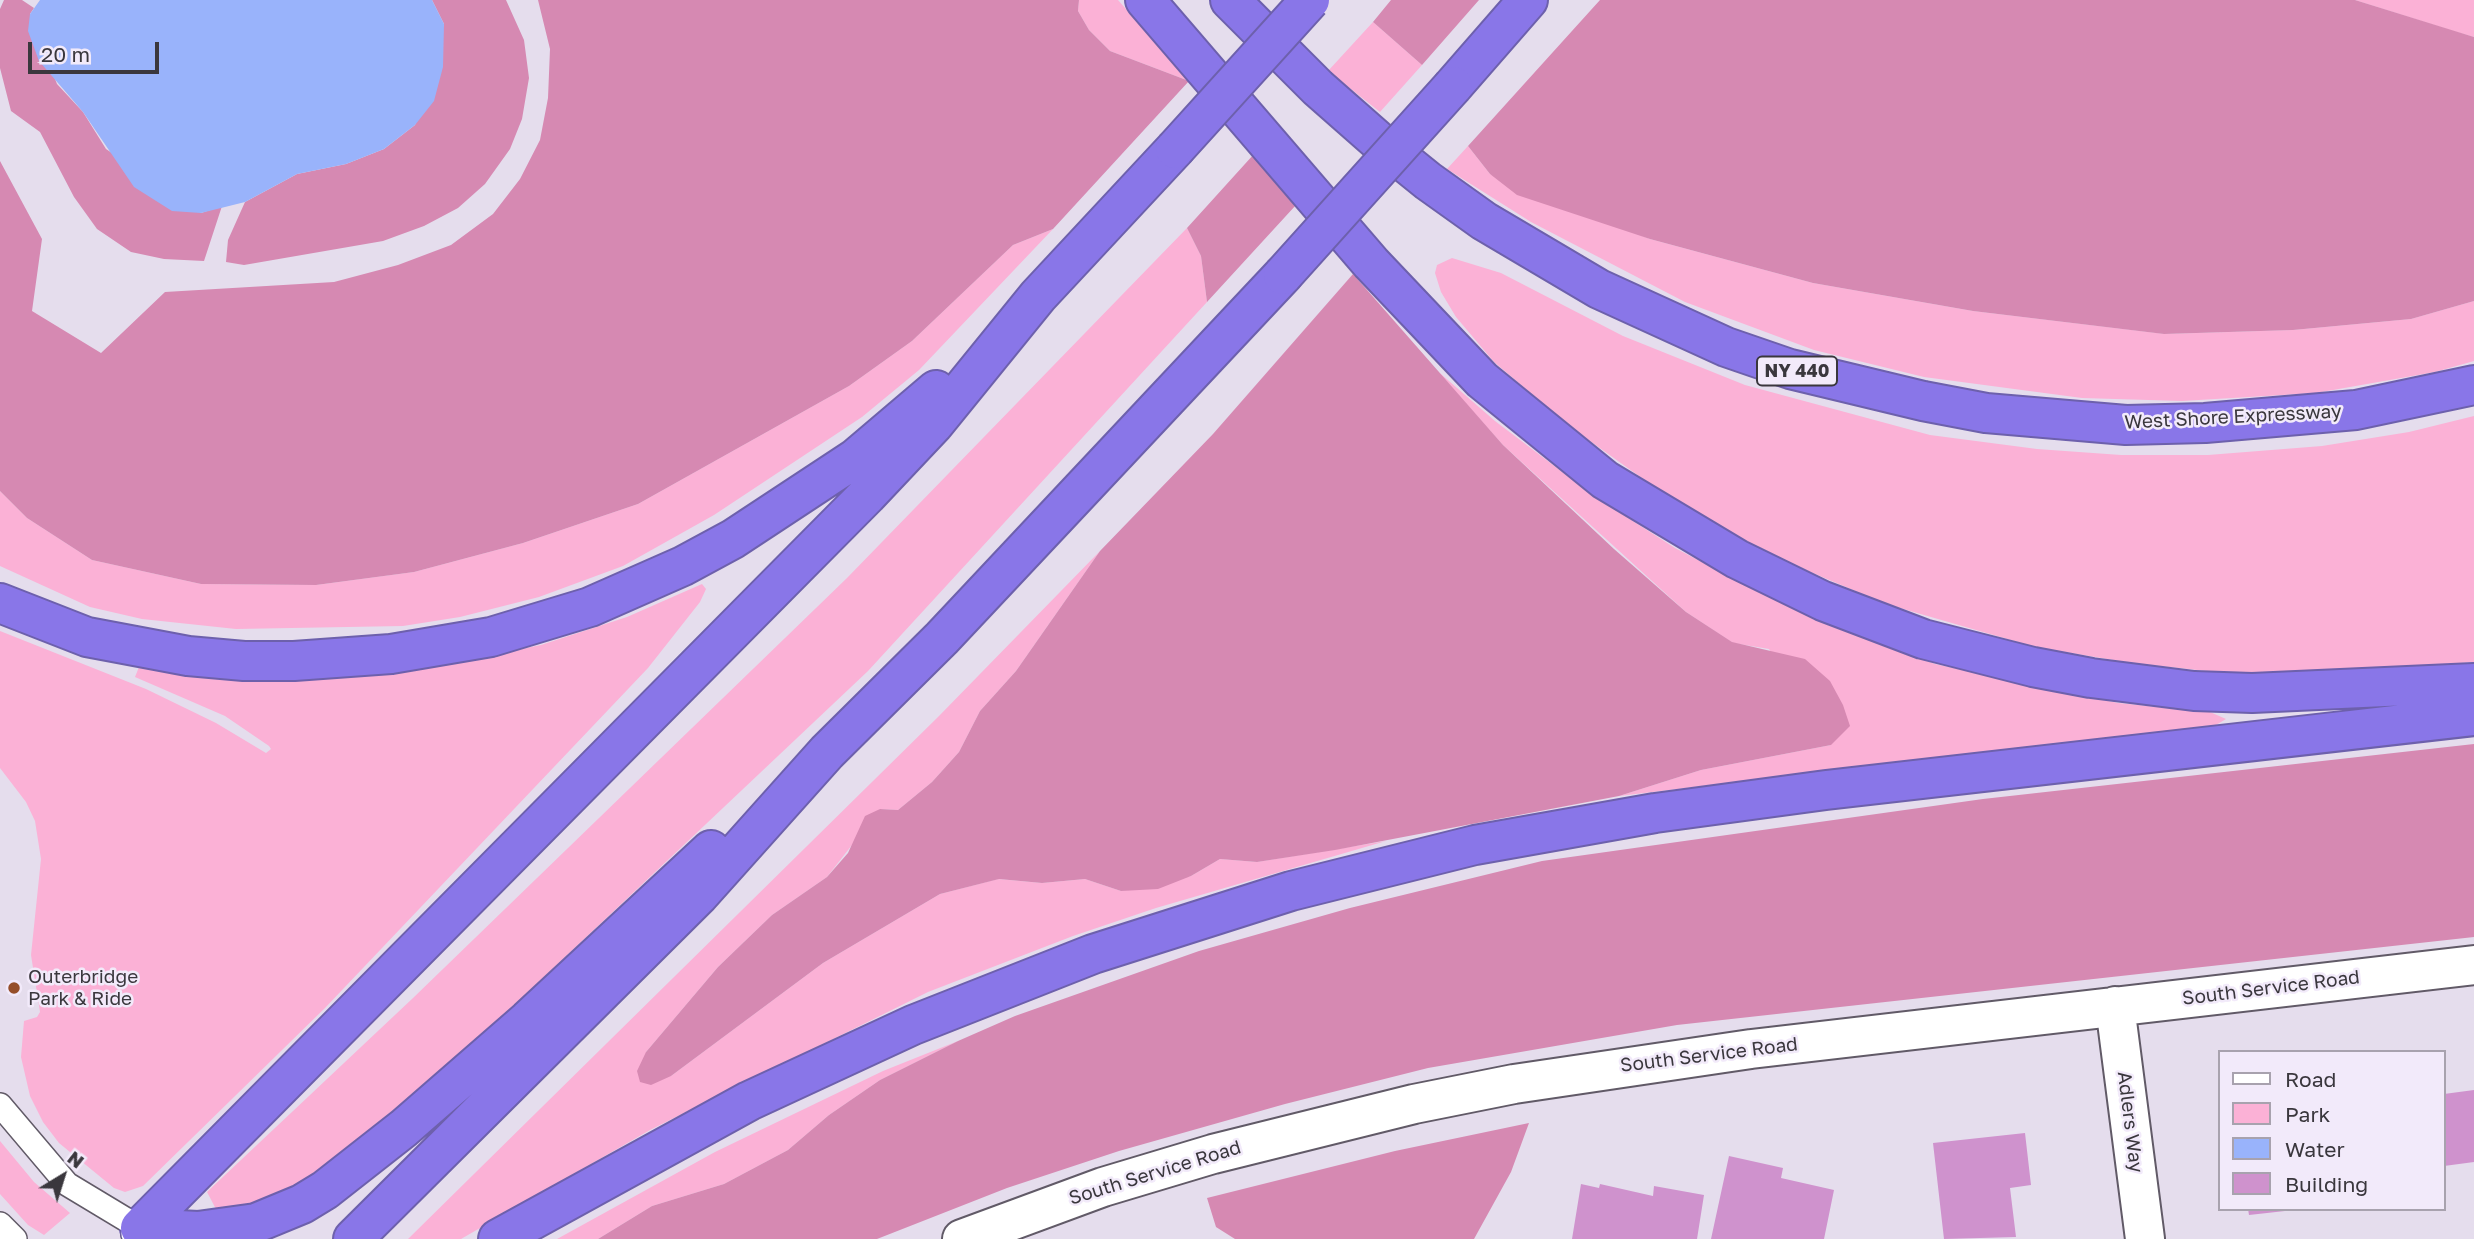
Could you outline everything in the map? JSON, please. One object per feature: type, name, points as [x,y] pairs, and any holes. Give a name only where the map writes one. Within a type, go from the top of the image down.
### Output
[{"type":"highway","points":[[1144,0],[1380,273],[1482,380],[1605,481],[1691,533],[1760,570],[1823,601],[1923,639],[2009,662],[2091,678],[2181,689],[2252,693],[2474,683]]},
{"type":"highway","name":"West Shore Expressway","points":[[1230,0],[1318,88],[1376,139],[1428,181],[1484,220],[1599,289],[1726,347],[1790,369],[1923,401],[1986,412],[2126,425],[2205,423],[2356,410],[2474,385]]},
{"type":"highway","points":[[134,1233],[858,504],[934,424],[1038,296],[1310,0]]},
{"type":"highway","points":[[353,1239],[699,895],[827,752],[942,638],[1283,275],[1528,0]]},
{"type":"highway","points":[[0,603],[86,637],[174,654],[244,661],[294,661],[391,654],[444,647],[541,624],[659,578],[778,510],[884,435],[1038,296]]},
{"type":"highway","points":[[498,1239],[750,1101],[901,1030],[1093,954],[1291,891],[1475,845],[1655,813],[1814,791],[2474,716]]},
{"type":"highway","points":[[134,1233],[198,1231],[256,1223],[302,1204],[325,1190],[467,1074],[586,967],[679,877],[827,752]]},
{"type":"street","name":"South Service Road","points":[[962,1239],[1103,1187],[1213,1153],[1489,1088],[1737,1051],[2474,965]]},
{"type":"street","name":"Adlers Way","points":[[2115,1006],[2145,1239]]},
{"type":"lane","points":[[0,1105],[67,1184],[134,1233]]},
{"type":"lane","points":[[0,1224],[15,1239]]},
{"type":"green space","points":[[1079,0],[1118,0],[1189,81],[1110,51],[1089,30],[1078,11]]},
{"type":"green space","points":[[2355,0],[2474,0],[2474,37],[2453,31]]},
{"type":"green space","points":[[1373,22],[1422,65],[1380,112],[1328,71]]},
{"type":"green space","points":[[1468,146],[1490,174],[1650,239],[1813,283],[1973,311],[2165,334],[2293,330],[2411,319],[2474,301],[2474,361],[2435,372],[2316,393],[2182,401],[2082,398],[1924,377],[1814,350],[1685,302],[1531,222],[1447,169]]},
{"type":"green space","points":[[1187,228],[1201,256],[1207,302],[868,671],[508,1011],[323,1171],[259,1205],[217,1211],[207,1192],[413,998],[847,578]]},
{"type":"green space","points":[[1053,229],[919,370],[862,417],[714,515],[623,566],[539,597],[460,617],[403,626],[236,629],[142,619],[90,607],[0,566],[0,491],[27,518],[92,560],[201,584],[316,585],[414,572],[523,543],[638,504],[849,386],[912,341],[1013,245]]},
{"type":"green space","points":[[1452,258],[1501,273],[1623,336],[1745,385],[1930,435],[2037,449],[2121,455],[2208,455],[2322,446],[2409,432],[2474,416],[2474,662],[2306,674],[2226,673],[2131,663],[2035,647],[1886,604],[1808,571],[1724,530],[1667,496],[1569,426],[1494,362],[1456,317],[1441,292],[1435,273],[1437,265]]},
{"type":"green space","points":[[1434,368],[1495,421],[1594,496],[1675,548],[1769,597],[1855,635],[1935,664],[2118,703],[2210,712],[2226,719],[2216,725],[1619,796],[1701,770],[1831,745],[1769,649],[1733,643],[1686,612],[1503,445]]},
{"type":"green space","points":[[1100,551],[1016,671],[980,711],[959,752],[932,782],[898,810],[880,809],[827,877],[772,915],[718,967],[646,1052],[671,1076],[823,963],[940,894],[998,879],[1042,883],[1085,879],[1121,891],[1191,876],[1220,859],[1257,862],[1386,841],[1156,908],[1073,936],[928,992],[650,1130],[461,1239],[408,1239],[939,716]]},
{"type":"green space","points":[[702,584],[706,589],[700,602],[648,668],[325,1008],[143,1186],[125,1192],[114,1188],[59,1143],[43,1122],[30,1096],[21,1057],[24,1021],[37,1017],[40,1012],[31,955],[41,859],[35,821],[26,802],[0,768],[0,631],[146,689],[216,723],[266,753],[271,749],[269,746],[225,716],[135,677],[139,667],[224,677],[297,679],[407,672],[541,645],[627,617]]},
{"type":"green space","points":[[958,1041],[880,1080],[829,1115],[788,1150],[724,1184],[652,1206],[598,1239],[557,1239],[715,1152],[883,1071]]},
{"type":"green space","points":[[0,1141],[34,1182],[70,1213],[44,1235],[28,1225],[0,1194]]},
{"type":"shaded area","points":[[4,0],[22,0],[34,8],[30,14],[57,84],[83,112],[106,149],[201,213],[222,206],[204,261],[164,259],[131,252],[97,229],[74,197],[40,132],[11,111],[0,68],[0,9]]},
{"type":"shaded area","points":[[432,0],[506,0],[524,40],[529,78],[522,119],[510,149],[485,184],[458,208],[424,226],[383,241],[244,265],[226,262],[228,240],[245,202],[297,174],[346,164],[384,149],[415,125],[444,24]]},
{"type":"shaded area","points":[[538,0],[1079,0],[1078,11],[1089,30],[1110,51],[1189,81],[1053,229],[1013,245],[912,341],[849,386],[638,504],[523,543],[414,572],[316,585],[201,584],[92,560],[27,518],[0,491],[0,161],[42,239],[32,311],[101,353],[165,292],[334,282],[398,265],[451,245],[493,214],[520,179],[540,140],[548,98],[550,49]]},
{"type":"shaded area","points":[[1391,0],[1479,0],[1422,65],[1373,22]]},
{"type":"shaded area","points":[[1600,0],[2355,0],[2474,37],[2474,301],[2411,319],[2293,330],[2164,334],[1973,311],[1813,283],[1650,239],[1517,195],[1490,174],[1468,146]]},
{"type":"shaded area","points":[[1254,154],[1296,205],[1207,302],[1201,256],[1187,228]]},
{"type":"shaded area","points":[[1353,274],[1503,445],[1614,549],[1686,612],[1732,642],[1805,659],[1830,681],[1843,705],[1850,726],[1831,745],[1701,770],[1619,796],[1335,850],[1257,862],[1220,859],[1191,876],[1158,889],[1121,891],[1085,879],[1042,883],[999,879],[940,894],[823,963],[671,1076],[651,1085],[640,1082],[637,1071],[646,1052],[718,967],[772,915],[827,877],[848,853],[865,816],[880,809],[898,810],[932,782],[959,752],[980,711],[1016,671],[1100,551],[1213,434]]},
{"type":"shaded area","points":[[2474,744],[2474,937],[1677,1025],[1428,1068],[1285,1104],[1119,1151],[1007,1188],[877,1239],[598,1239],[652,1206],[724,1184],[788,1150],[829,1115],[880,1080],[958,1041],[1015,1016],[1199,951],[1350,908],[1542,861],[1983,799]]},
{"type":"shaded area","points":[[1529,1123],[1511,1172],[1474,1239],[1235,1239],[1216,1227],[1207,1198],[1395,1151]]},
{"type":"water","points":[[40,0],[432,0],[444,24],[443,67],[434,101],[415,125],[384,149],[346,164],[297,174],[245,202],[201,213],[172,211],[134,187],[83,112],[39,61],[28,31],[30,14]]},
{"type":"building","points":[[2474,1090],[2474,1162],[2446,1166],[2446,1094]]},
{"type":"building","points":[[2025,1133],[2031,1185],[2010,1188],[2016,1237],[1944,1239],[1933,1143]]},
{"type":"building","points":[[1729,1156],[1783,1168],[1781,1178],[1834,1190],[1824,1239],[1711,1239]]},
{"type":"building","points":[[1581,1184],[1599,1188],[1600,1184],[1653,1196],[1654,1186],[1704,1195],[1697,1239],[1572,1239]]},
{"type":"building","points":[[2248,1211],[2285,1211],[2249,1215]]},
{"type":"place","name":"Outerbridge Park & Ride","points":[[14,988]]}]
